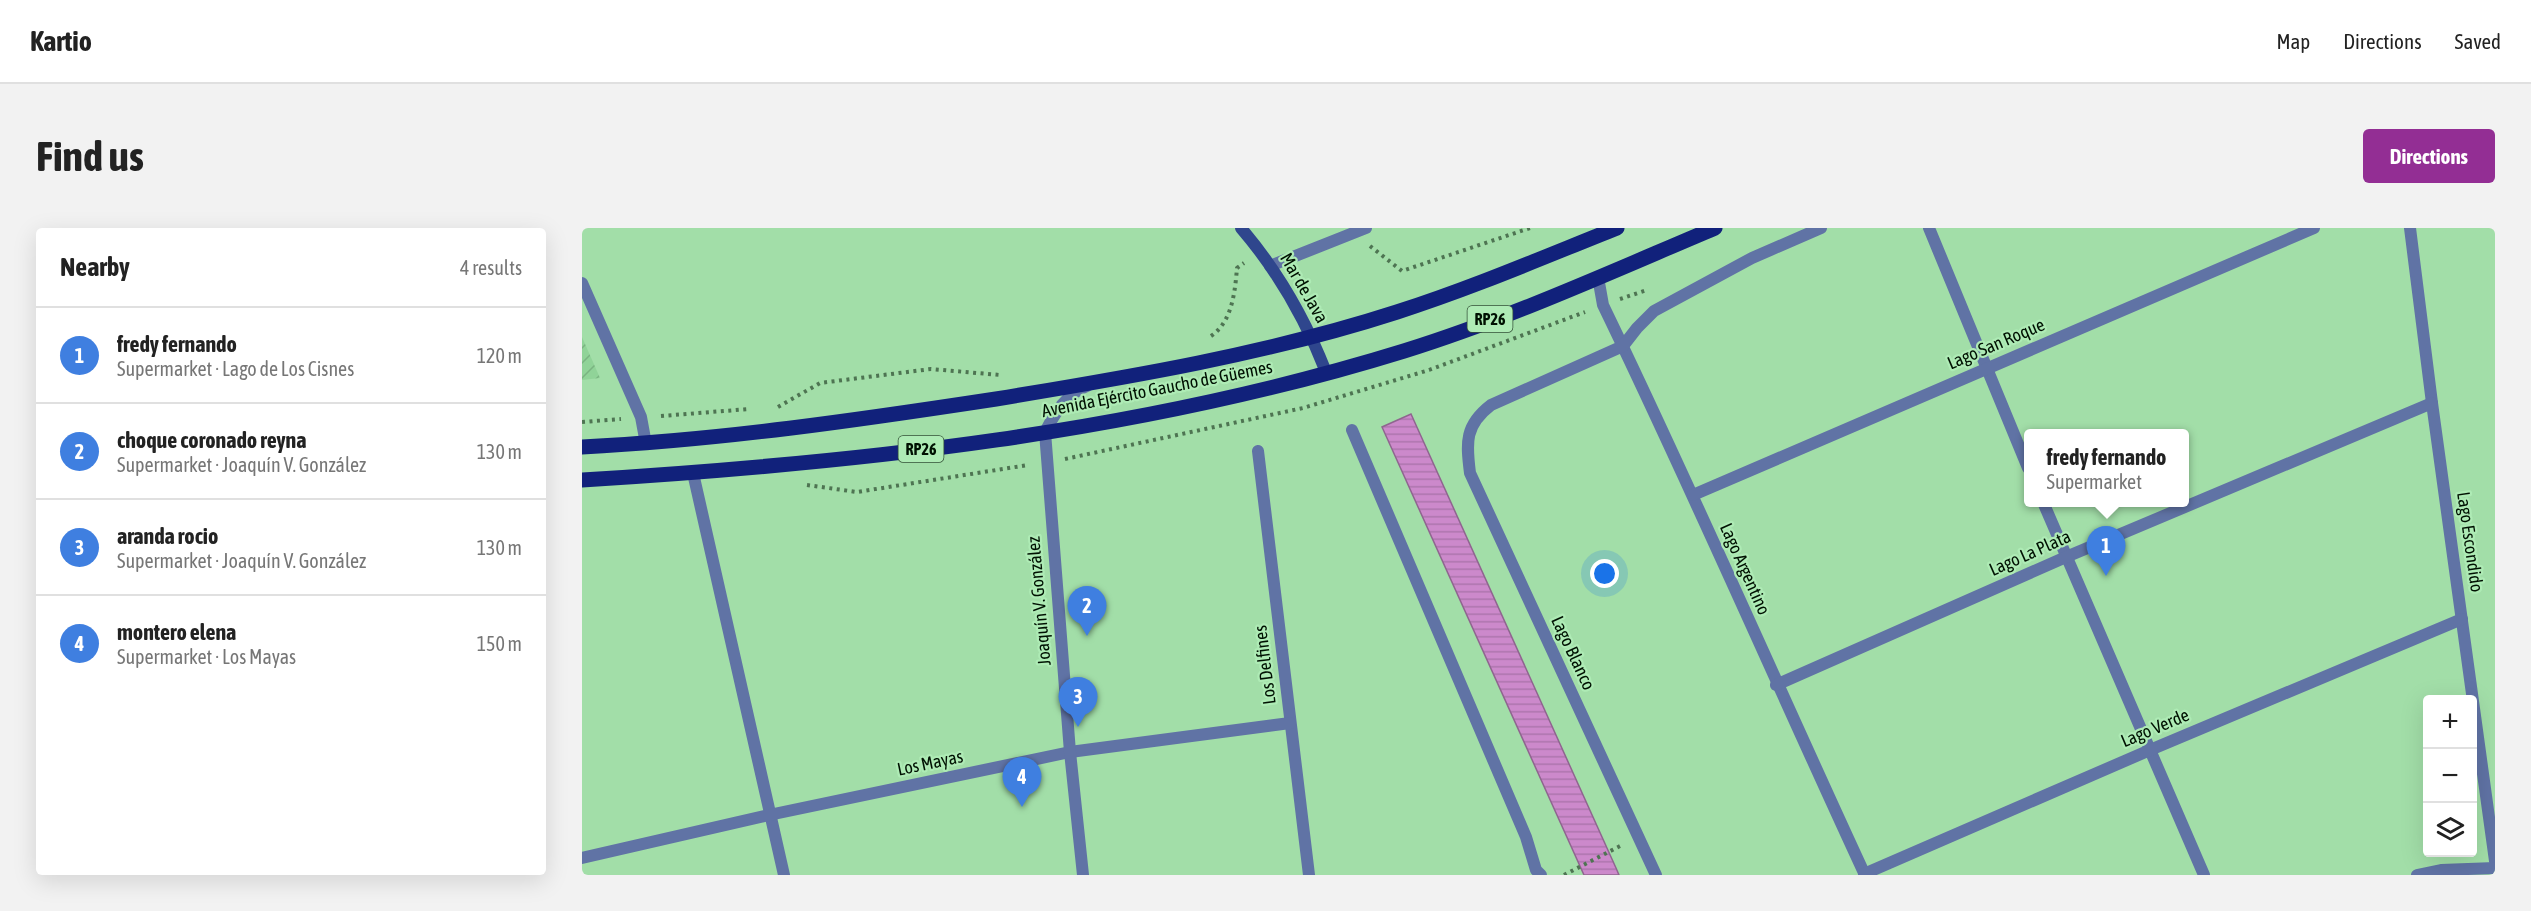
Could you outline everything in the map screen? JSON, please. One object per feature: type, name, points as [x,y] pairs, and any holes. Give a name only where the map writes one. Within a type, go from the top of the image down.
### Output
[{"type":"main road","name":"Avenida Ejército Gaucho de Güemes","points":[[582,447],[646,444],[780,431],[1101,381],[1214,359],[1312,337],[1398,312],[1617,228]]},
{"type":"main road","name":"Avenida Ejército Gaucho de Güemes","points":[[582,480],[693,473],[868,456],[1045,432],[1257,391],[1405,350],[1598,277],[1715,228]]},
{"type":"street","name":"Mar de Java","points":[[1241,228],[1262,253],[1312,337],[1326,372]]},
{"type":"street","points":[[1270,266],[1366,228]]},
{"type":"street","points":[[1623,346],[1654,311],[1752,258],[1821,228]]},
{"type":"street","points":[[1929,228],[2024,459]]},
{"type":"street","name":"Lago San Roque","points":[[1693,495],[2314,228]]},
{"type":"street","name":"Lago Escondido","points":[[2410,228],[2495,861]]},
{"type":"street","name":"Lago Argentino","points":[[1598,277],[1603,305],[1693,495],[1776,685],[1864,874]]},
{"type":"street","points":[[582,283],[640,417],[646,444]]},
{"type":"street","name":"Lago Blanco","points":[[1623,346],[1491,405],[1476,416],[1466,444],[1470,473],[1656,875]]},
{"type":"street","points":[[1045,432],[1053,416],[1070,396],[1077,390],[1101,381]]},
{"type":"street","name":"Lago La Plata","points":[[2189,505],[2432,403]]},
{"type":"street","points":[[1352,430],[1526,837],[1536,873]]},
{"type":"street","name":"Joaquín V. González","points":[[1045,432],[1070,753],[1083,875]]},
{"type":"street","name":"Los Delfines","points":[[1258,451],[1309,875]]},
{"type":"street","points":[[693,473],[784,875]]},
{"type":"street","points":[[2045,507],[2204,875]]},
{"type":"street","name":"Lago La Plata","points":[[1776,685],[2185,507]]},
{"type":"street","name":"Lago Verde","points":[[1864,874],[2150,750],[2462,619]]},
{"type":"street","name":"Los Mayas","points":[[582,858],[769,814],[1070,753],[1290,723]]},
{"type":"street","points":[[2417,875],[2441,870],[2495,868]]},
{"type":"path","points":[[1353,233],[1402,271],[1530,228]]},
{"type":"path","points":[[1201,338],[1213,336],[1224,322],[1235,293],[1237,268],[1262,253]]},
{"type":"path","points":[[768,407],[779,406],[820,383],[932,369],[1006,376]]},
{"type":"path","points":[[582,422],[756,408]]},
{"type":"path","points":[[1564,875],[1639,837]]},
{"type":"shaded area","points":[[582,337],[600,378],[582,380]]},
{"type":"shaded area","points":[[1411,414],[1619,875],[1584,875],[1382,427]]},
{"type":"place","name":"fredy fernando","points":[[2106,576]]},
{"type":"place","name":"choque coronado reyna","points":[[1087,636]]},
{"type":"place","name":"aranda rocio","points":[[1078,727]]},
{"type":"place","name":"montero elena","points":[[1022,807]]}]
